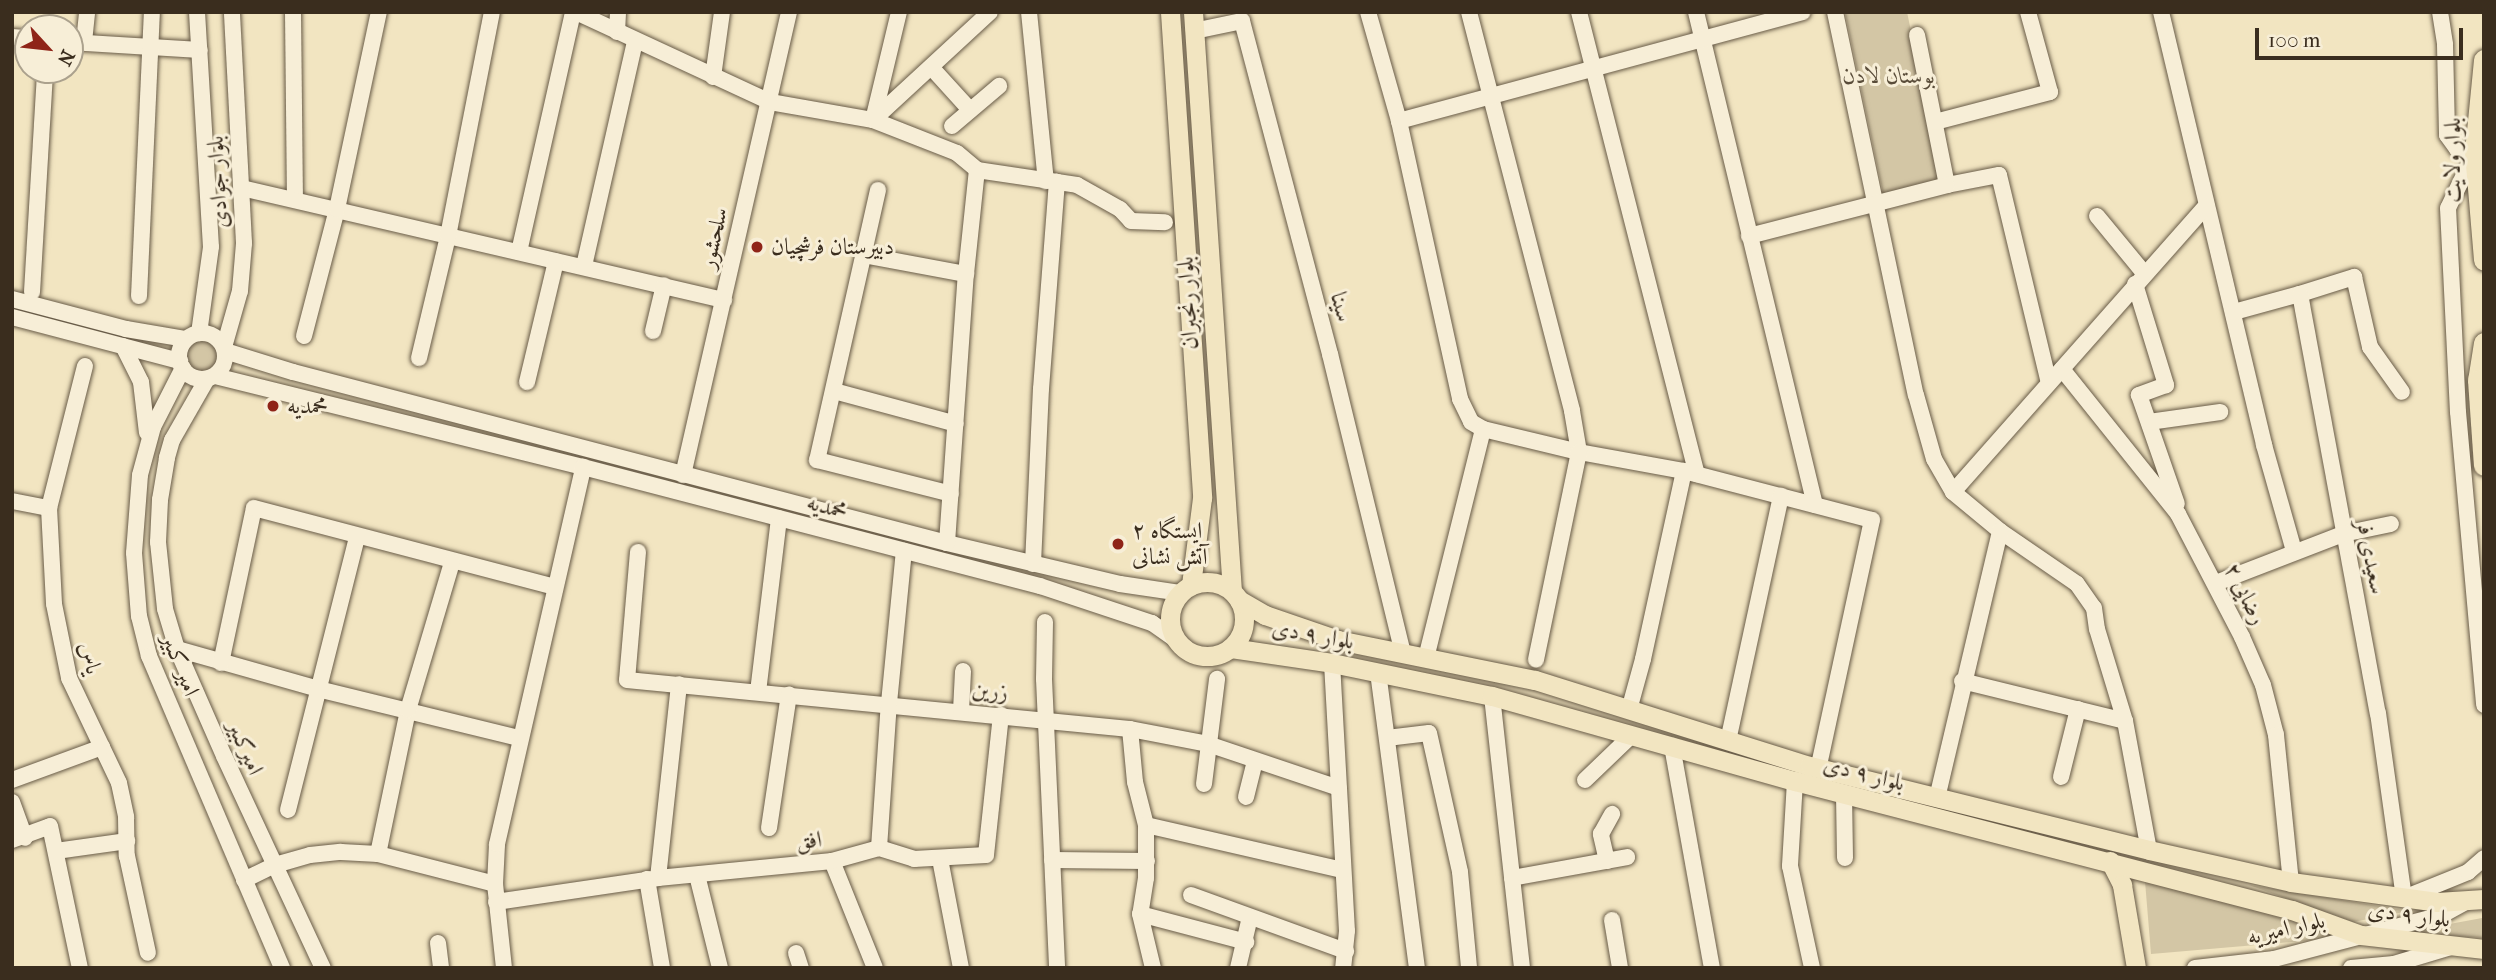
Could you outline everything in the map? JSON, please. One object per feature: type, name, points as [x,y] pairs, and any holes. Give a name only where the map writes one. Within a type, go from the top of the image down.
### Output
[{"type":"highway","name":"بلوار ولایت","points":[[2484,60],[2475,152],[2484,260]]},
{"type":"highway","points":[[2484,343],[2478,380],[2484,465]]},
{"type":"main road","name":"بلوار رنجبران","points":[[1170,12],[1202,498],[1186,589]]},
{"type":"main road","name":"بلوار رنجبران","points":[[1194,22],[1236,596]]},
{"type":"main road","points":[[1213,582],[1236,596],[1245,620],[1243,631],[1231,648],[1208,657],[1196,655],[1176,640],[1170,616],[1186,589],[1213,582]]},
{"type":"main road","name":"بلوار ۹ دی","points":[[1236,596],[1265,615],[1338,640],[1535,680],[1818,769],[2291,882],[2437,902],[2474,900]]},
{"type":"main road","name":"بلوار ۹ دی","points":[[1231,648],[1332,663],[1492,696],[1795,781],[2110,861],[2312,916],[2361,934],[2484,949]]},
{"type":"main road","points":[[2110,861],[2122,884],[2136,968]]},
{"type":"street","points":[[139,296],[148,47],[152,12]]},
{"type":"street","name":"بلوار جوادی","points":[[193,336],[211,247],[197,12]]},
{"type":"street","name":"بلوار جوادی","points":[[224,349],[242,279],[242,188],[232,12]]},
{"type":"street","points":[[293,12],[295,199]]},
{"type":"street","points":[[304,336],[337,209],[379,12]]},
{"type":"street","points":[[419,358],[448,236],[492,12]]},
{"type":"street","points":[[519,252],[574,12],[769,102],[873,120],[957,153],[977,170],[1091,191],[1120,209],[1136,223],[1165,222]]},
{"type":"street","points":[[617,32],[618,12]]},
{"type":"street","points":[[713,77],[722,12]]},
{"type":"street","name":"سلحشور","points":[[683,475],[789,12]]},
{"type":"street","points":[[873,120],[900,12]]},
{"type":"street","points":[[873,120],[990,12]]},
{"type":"street","points":[[1029,12],[1051,182],[1039,494],[1033,564]]},
{"type":"street","points":[[1368,12],[1399,121],[1460,399],[1471,422],[1483,429],[1579,452],[1690,473],[1872,520],[1818,769]]},
{"type":"street","points":[[1469,12],[1572,411],[1579,452],[1536,660]]},
{"type":"street","points":[[1579,12],[1595,68],[1690,473],[1629,710]]},
{"type":"street","points":[[1696,12],[1705,40],[1749,236],[1815,505]]},
{"type":"street","points":[[1399,121],[1705,40],[1759,18],[1803,12]]},
{"type":"street","points":[[1835,12],[1923,423],[1934,460],[1953,492],[2000,531],[2077,584],[2094,608],[2097,629],[2125,721],[2149,850]]},
{"type":"street","points":[[1935,122],[2050,92],[2028,12]]},
{"type":"street","points":[[2161,12],[2264,445],[2294,551]]},
{"type":"street","points":[[2440,12],[2445,45],[2447,135],[2457,149],[2475,152],[2448,208],[2458,412],[2484,705]]},
{"type":"street","name":"سینا","points":[[1194,22],[1242,21],[1330,354],[1403,653]]},
{"type":"street","points":[[1917,34],[1947,185]]},
{"type":"street","points":[[584,267],[635,41]]},
{"type":"street","points":[[84,42],[200,50]]},
{"type":"street","points":[[931,67],[970,110]]},
{"type":"street","points":[[32,292],[44,84]]},
{"type":"street","points":[[952,125],[999,86]]},
{"type":"street","points":[[947,543],[966,274],[977,170]]},
{"type":"street","points":[[1749,236],[1877,201],[1999,174],[2049,383]]},
{"type":"street","points":[[242,188],[724,300]]},
{"type":"street","points":[[878,190],[817,460],[951,494]]},
{"type":"street","points":[[1953,492],[2206,205]]},
{"type":"street","points":[[2097,216],[2140,279],[2166,385],[2139,395],[2190,542]]},
{"type":"street","points":[[864,255],[966,274]]},
{"type":"street","points":[[527,382],[556,261]]},
{"type":"street","points":[[2234,313],[2354,276],[2370,347],[2402,392]]},
{"type":"street","points":[[653,331],[664,285]]},
{"type":"street","name":"سعیدی فر","points":[[2300,294],[2378,713],[2404,898]]},
{"type":"street","points":[[12,299],[126,329],[216,337],[224,349],[224,365],[211,377],[190,376],[181,365],[123,346],[12,317]]},
{"type":"street","points":[[181,365],[182,346],[193,336]]},
{"type":"street","points":[[123,346],[134,364],[145,400],[147,443]]},
{"type":"street","name":"محمدیه","points":[[224,349],[293,372],[947,543],[1152,591],[1186,589]]},
{"type":"street","name":"امیر کبیر","points":[[181,365],[147,443],[135,519],[139,616],[149,656],[282,968]]},
{"type":"street","name":"یاس","points":[[85,366],[49,508],[54,604],[69,678],[119,783],[126,817],[127,856],[149,953]]},
{"type":"street","name":"رضایی ۲","points":[[2062,369],[2178,514],[2190,542],[2216,583],[2263,685],[2276,735],[2291,882]]},
{"type":"street","name":"محمدیه","points":[[211,377],[583,467],[1040,586],[1152,623],[1176,640]]},
{"type":"street","name":"امیرکبیر","points":[[211,377],[172,440],[160,500],[160,570],[165,609],[177,649],[323,968]]},
{"type":"street","points":[[834,391],[956,424]]},
{"type":"street","points":[[2149,422],[2220,412]]},
{"type":"street","points":[[1426,658],[1483,429]]},
{"type":"street","points":[[504,968],[496,902],[497,844],[519,738],[583,467]]},
{"type":"street","points":[[1728,741],[1781,496]]},
{"type":"street","points":[[12,501],[49,508]]},
{"type":"street","points":[[221,663],[254,508],[555,587]]},
{"type":"street","points":[[758,692],[779,518]]},
{"type":"street","points":[[2216,583],[2343,534],[2391,524]]},
{"type":"street","points":[[1937,798],[1962,681],[2000,531]]},
{"type":"street","points":[[288,810],[357,537]]},
{"type":"street","points":[[904,551],[889,703],[879,848],[914,859],[986,855],[1000,715]]},
{"type":"street","name":"زرین","points":[[638,552],[627,680],[889,703],[1130,729],[1208,744],[1339,788]]},
{"type":"street","points":[[378,854],[408,710],[452,562]]},
{"type":"street","points":[[1045,622],[1057,968]]},
{"type":"street","points":[[177,649],[318,689],[519,738]]},
{"type":"street","points":[[1332,663],[1346,951],[1343,968]]},
{"type":"street","points":[[961,711],[964,671]]},
{"type":"street","points":[[1378,672],[1417,968]]},
{"type":"street","points":[[1204,784],[1217,679]]},
{"type":"street","points":[[1962,681],[2125,721]]},
{"type":"street","points":[[662,968],[653,878],[679,684]]},
{"type":"street","points":[[769,828],[789,694]]},
{"type":"street","points":[[1492,696],[1522,968]]},
{"type":"street","points":[[2061,777],[2078,709]]},
{"type":"street","points":[[1130,729],[1135,782],[1146,825],[1147,861],[1140,914],[1153,968]]},
{"type":"street","points":[[1387,738],[1429,733],[1460,872],[1469,968]]},
{"type":"street","points":[[1585,780],[1632,734]]},
{"type":"street","points":[[1672,746],[1712,968]]},
{"type":"street","points":[[12,780],[102,747]]},
{"type":"street","points":[[1246,797],[1255,761]]},
{"type":"street","points":[[1795,781],[1790,866],[1812,968]]},
{"type":"street","points":[[1844,794],[1845,858]]},
{"type":"street","points":[[12,802],[19,839],[50,826],[80,968]]},
{"type":"street","points":[[1608,861],[1601,834],[1612,814]]},
{"type":"street","points":[[1146,825],[1343,870]]},
{"type":"street","points":[[56,851],[127,841]]},
{"type":"street","name":"افق","points":[[496,902],[653,878],[832,861],[879,848]]},
{"type":"street","points":[[244,880],[275,864],[324,853],[378,854],[495,884]]},
{"type":"street","points":[[1512,878],[1627,857]]},
{"type":"street","points":[[2404,898],[2468,873],[2484,858]]},
{"type":"street","points":[[940,859],[961,968]]},
{"type":"street","points":[[1052,860],[1147,861]]},
{"type":"street","points":[[832,861],[875,968]]},
{"type":"street","points":[[697,875],[720,968]]},
{"type":"street","points":[[1191,895],[1346,951]]},
{"type":"street","name":"بلوار امیریه","points":[[2195,968],[2274,959],[2361,934],[2442,915],[2474,900]]},
{"type":"street","points":[[1140,914],[1245,942]]},
{"type":"street","points":[[1238,968],[1250,918]]},
{"type":"street","points":[[1612,920],[1619,968]]},
{"type":"street","points":[[438,943],[441,968]]},
{"type":"street","points":[[2351,968],[2393,964],[2456,945]]},
{"type":"green space","name":"بوستان لادن","points":[[1845,12],[1907,12],[1942,181],[1883,193]]},
{"type":"green space","points":[[202,338],[215,343],[220,356],[215,369],[202,374],[189,369],[184,356],[189,343]]},
{"type":"green space","points":[[2145,881],[2327,923],[2332,933],[2326,939],[2151,954]]},
{"type":"green space","points":[[2249,885],[2409,911],[2353,922]]},
{"type":"green space","points":[[2482,918],[2484,938],[2401,933]]},
{"type":"place","name":"دبیرستان فرشچیان","points":[[757,247]]},
{"type":"place","name":"محمدیه","points":[[273,406]]},
{"type":"place","name":"ایستگاه ۲ آتش نشانی","points":[[1118,544]]}]
